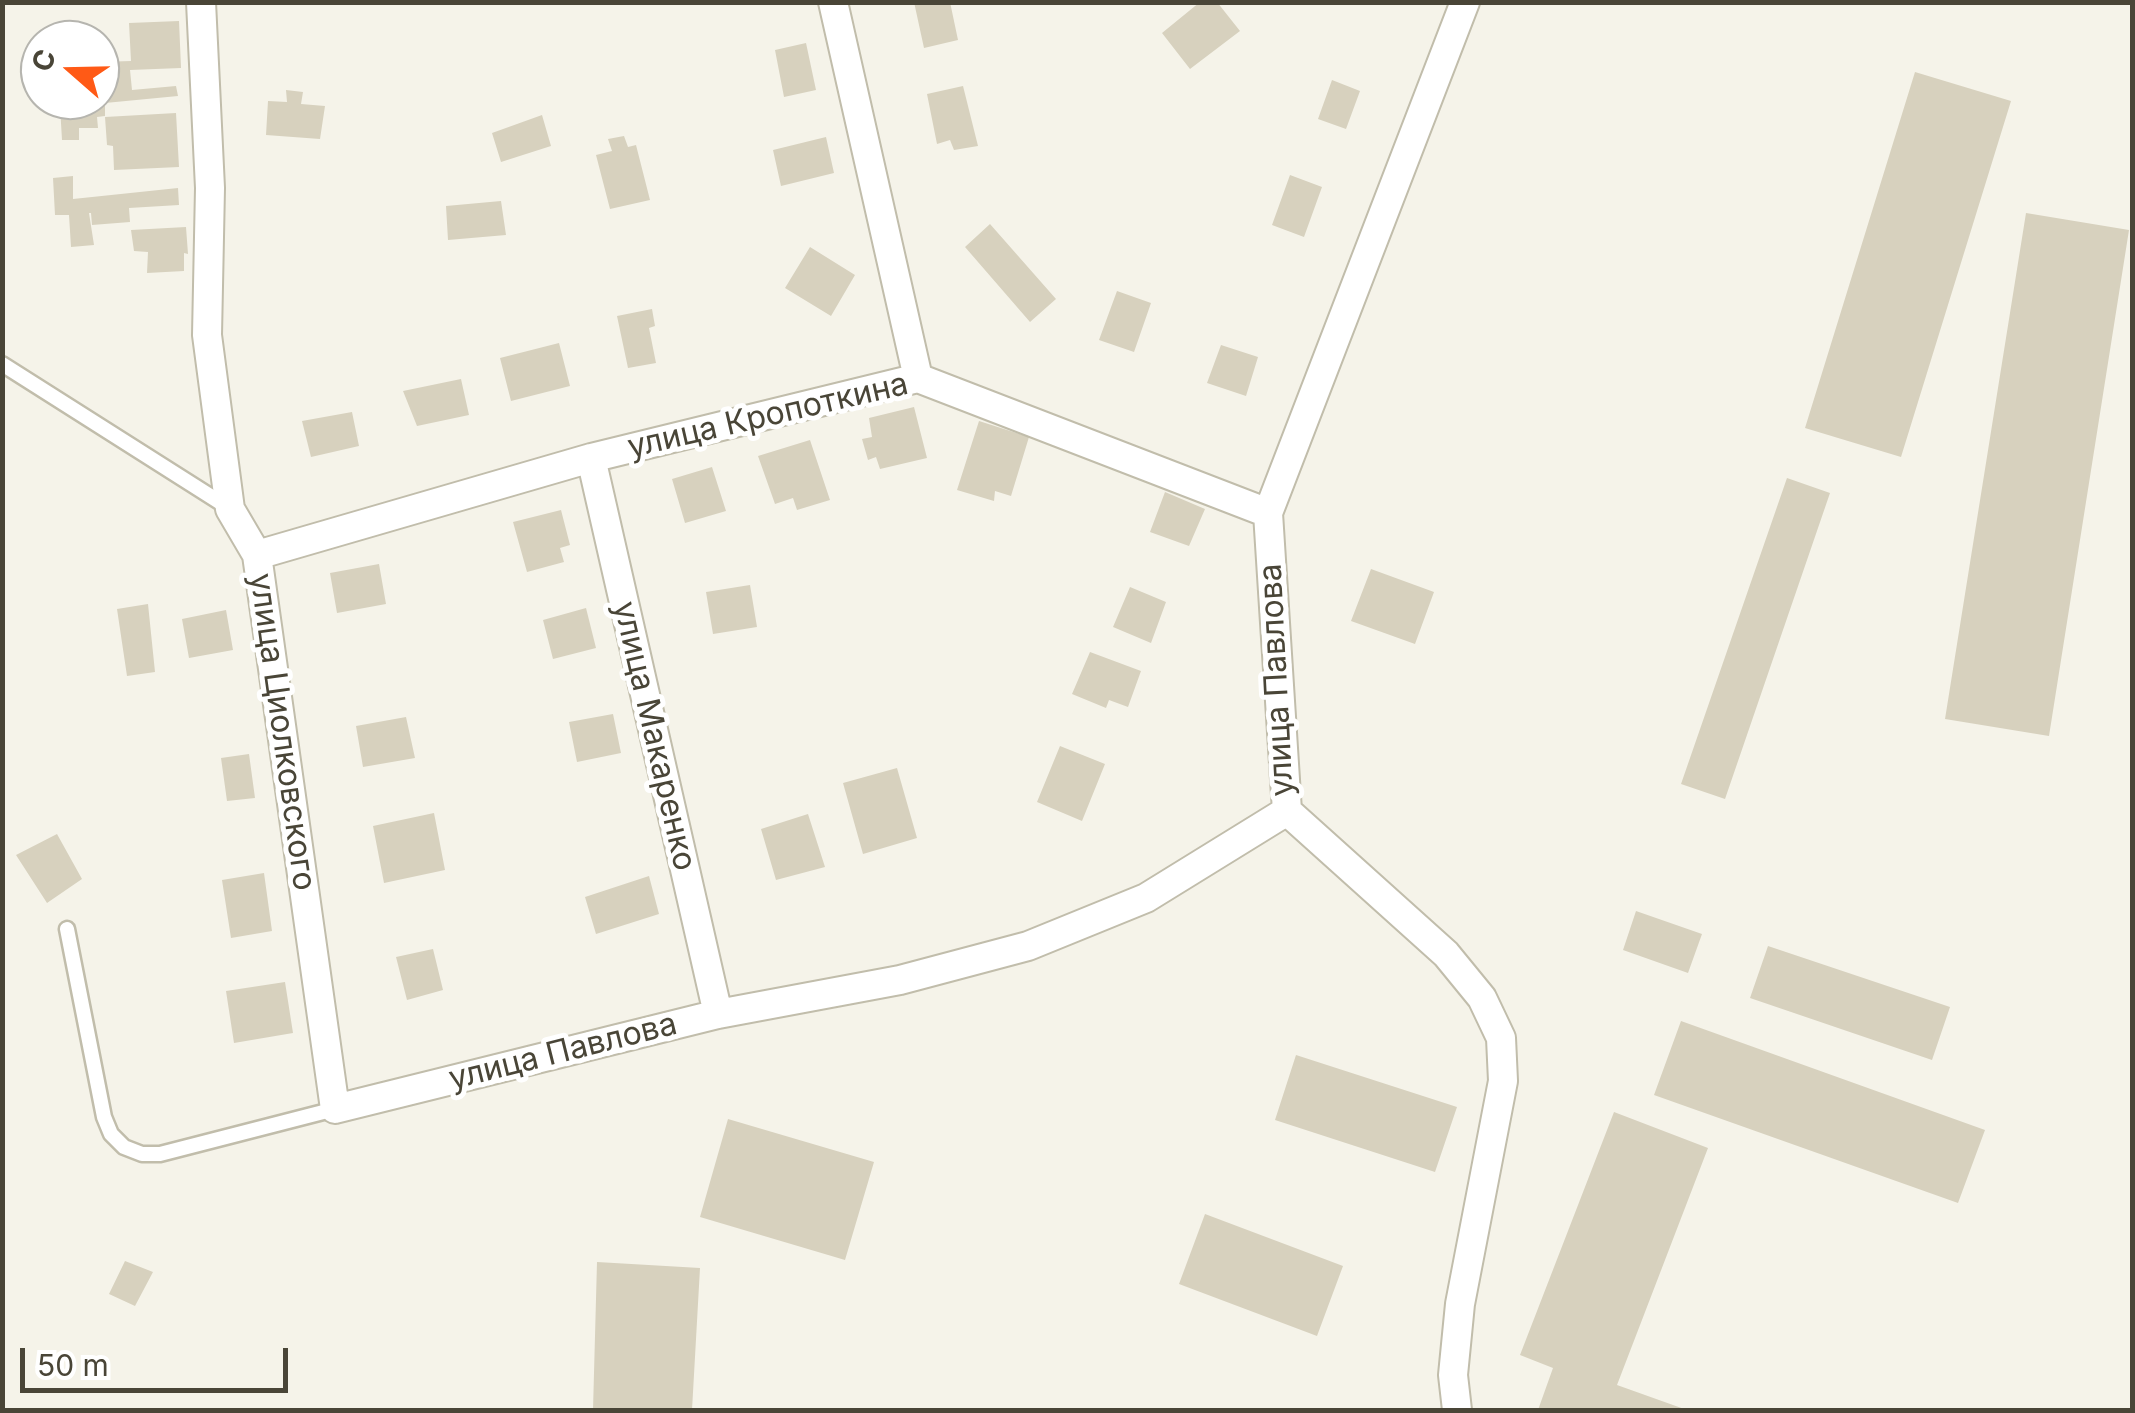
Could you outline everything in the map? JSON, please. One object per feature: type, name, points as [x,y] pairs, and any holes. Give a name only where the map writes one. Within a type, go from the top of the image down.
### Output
[{"type":"street","name":"улица Циолковского","points":[[201,2],[210,188],[207,335],[230,508],[257,554],[335,1109]]},
{"type":"street","points":[[833,2],[918,378]]},
{"type":"street","name":"улица Павлова","points":[[335,1109],[718,1014],[900,980],[1028,946],[1146,898],[1287,811],[1268,513],[1465,2]]},
{"type":"street","name":"улица Кропоткина","points":[[257,554],[590,458],[918,378],[1268,513]]},
{"type":"street","name":"улица Макаренко","points":[[590,458],[718,1014]]},
{"type":"street","points":[[1287,811],[1446,954],[1482,998],[1501,1038],[1504,1082],[1460,1304],[1453,1375],[1457,1410]]},
{"type":"lane","points":[[2,364],[230,508]]},
{"type":"lane","points":[[66,928],[104,1117],[124,1147],[142,1154],[160,1154],[335,1109]]},
{"type":"building","points":[[914,2],[950,2],[958,40],[924,48]]},
{"type":"building","points":[[1200,2],[1217,2],[1240,31],[1190,69],[1162,33]]},
{"type":"building","points":[[179,21],[181,68],[130,70],[132,90],[176,86],[178,96],[120,102],[120,61],[131,61],[129,23]]},
{"type":"building","points":[[806,43],[816,90],[784,97],[775,50]]},
{"type":"building","points":[[1915,72],[2011,101],[1901,457],[1805,428]]},
{"type":"building","points":[[1332,80],[1360,91],[1346,129],[1318,119]]},
{"type":"building","points":[[963,86],[978,146],[954,150],[950,140],[937,144],[927,94]]},
{"type":"building","points":[[286,90],[303,92],[301,104],[325,106],[320,139],[266,135],[268,101],[287,102]]},
{"type":"building","points":[[176,113],[179,167],[114,170],[113,146],[107,145],[105,120],[120,120],[120,116]]},
{"type":"building","points":[[542,115],[551,146],[501,162],[492,133]]},
{"type":"building","points":[[61,120],[97,120],[98,128],[79,128],[79,140],[62,140]]},
{"type":"building","points":[[624,136],[628,147],[636,145],[650,200],[610,209],[596,155],[612,151],[608,139]]},
{"type":"building","points":[[826,137],[834,173],[781,186],[773,150]]},
{"type":"building","points":[[1290,175],[1322,187],[1304,237],[1272,225]]},
{"type":"building","points":[[73,176],[73,199],[178,188],[179,205],[129,208],[130,222],[92,225],[89,213],[94,245],[71,247],[69,215],[55,215],[53,178]]},
{"type":"building","points":[[501,201],[506,235],[448,240],[446,206]]},
{"type":"building","points":[[2026,213],[2129,230],[2049,736],[1945,719]]},
{"type":"building","points":[[990,224],[1056,299],[1030,322],[965,247]]},
{"type":"building","points":[[186,227],[188,254],[184,253],[184,271],[147,273],[148,252],[134,251],[131,230]]},
{"type":"building","points":[[810,247],[855,275],[831,316],[785,288]]},
{"type":"building","points":[[1117,291],[1151,303],[1134,352],[1099,340]]},
{"type":"building","points":[[652,309],[655,326],[649,328],[656,363],[628,368],[617,316]]},
{"type":"building","points":[[559,343],[570,386],[511,401],[500,358]]},
{"type":"building","points":[[1221,345],[1258,357],[1246,396],[1207,383]]},
{"type":"building","points":[[461,379],[469,415],[417,426],[403,391]]},
{"type":"building","points":[[914,407],[927,458],[880,469],[876,457],[868,460],[862,439],[872,437],[869,418]]},
{"type":"building","points":[[352,412],[359,446],[311,457],[302,421]]},
{"type":"building","points":[[979,421],[1029,437],[1011,496],[995,491],[994,501],[957,490]]},
{"type":"building","points":[[810,440],[830,500],[797,510],[793,498],[775,504],[758,456]]},
{"type":"building","points":[[712,467],[726,511],[685,523],[672,479]]},
{"type":"building","points":[[1787,478],[1830,493],[1725,799],[1681,784]]},
{"type":"building","points":[[1165,492],[1205,509],[1189,546],[1150,532]]},
{"type":"building","points":[[561,510],[570,545],[560,548],[564,562],[527,572],[513,522]]},
{"type":"building","points":[[379,564],[386,604],[337,613],[330,573]]},
{"type":"building","points":[[1371,569],[1434,592],[1415,644],[1351,621]]},
{"type":"building","points":[[750,585],[757,627],[713,634],[706,592]]},
{"type":"building","points":[[1130,587],[1166,602],[1151,643],[1113,627]]},
{"type":"building","points":[[148,604],[155,672],[127,676],[117,609]]},
{"type":"building","points":[[586,608],[596,648],[553,659],[543,620]]},
{"type":"building","points":[[226,610],[233,650],[189,658],[182,619]]},
{"type":"building","points":[[1090,652],[1141,671],[1128,707],[1109,700],[1106,708],[1072,694]]},
{"type":"building","points":[[613,714],[621,753],[577,762],[569,722]]},
{"type":"building","points":[[406,717],[415,758],[363,767],[356,726]]},
{"type":"building","points":[[1060,746],[1105,764],[1082,821],[1037,802]]},
{"type":"building","points":[[249,754],[255,798],[227,801],[221,758]]},
{"type":"building","points":[[897,768],[917,838],[863,854],[843,783]]},
{"type":"building","points":[[434,813],[445,870],[384,883],[373,826]]},
{"type":"building","points":[[808,814],[825,867],[776,880],[761,829]]},
{"type":"building","points":[[57,834],[82,879],[47,903],[16,855]]},
{"type":"building","points":[[264,873],[272,931],[231,938],[222,880]]},
{"type":"building","points":[[649,876],[659,914],[596,934],[585,897]]},
{"type":"building","points":[[1636,911],[1702,934],[1688,973],[1623,950]]},
{"type":"building","points":[[1768,946],[1950,1007],[1932,1060],[1750,998]]},
{"type":"building","points":[[433,949],[443,990],[407,1000],[396,957]]},
{"type":"building","points":[[285,982],[293,1033],[234,1043],[226,991]]},
{"type":"building","points":[[1681,1021],[1985,1130],[1958,1203],[1654,1095]]},
{"type":"building","points":[[1296,1055],[1457,1107],[1435,1172],[1275,1120]]},
{"type":"building","points":[[1614,1112],[1708,1148],[1617,1385],[1687,1410],[1538,1410],[1553,1368],[1520,1355]]},
{"type":"building","points":[[728,1119],[874,1162],[845,1260],[700,1217]]},
{"type":"building","points":[[1205,1214],[1343,1266],[1317,1336],[1179,1284]]},
{"type":"building","points":[[125,1261],[153,1272],[135,1306],[109,1294]]},
{"type":"building","points":[[597,1262],[700,1268],[692,1410],[593,1410]]}]
